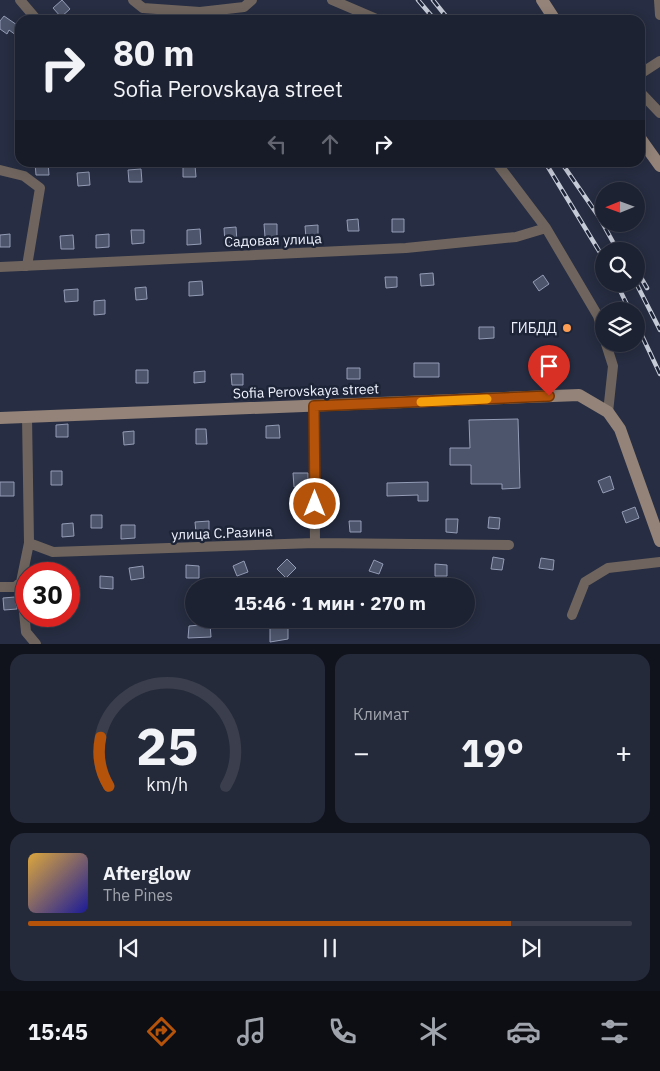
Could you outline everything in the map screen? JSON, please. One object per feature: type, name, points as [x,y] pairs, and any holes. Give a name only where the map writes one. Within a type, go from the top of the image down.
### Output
[{"type":"main road","points":[[542,0],[552,15]]},
{"type":"main road","points":[[645,145],[660,166]]},
{"type":"main road","name":"Sofia Perovskaya street","points":[[0,418],[579,395],[608,412]]},
{"type":"main road","points":[[608,412],[620,429],[660,541]]},
{"type":"street","points":[[20,0],[33,15]]},
{"type":"street","points":[[134,0],[143,8],[200,12],[244,7],[252,0]]},
{"type":"street","points":[[332,0],[367,15]]},
{"type":"street","points":[[658,0],[660,15]]},
{"type":"street","points":[[645,71],[660,61]]},
{"type":"street","points":[[645,97],[660,113]]},
{"type":"street","points":[[500,167],[546,228],[595,311]]},
{"type":"street","points":[[0,170],[24,176],[40,188],[27,266]]},
{"type":"street","name":"Садовая улица","points":[[0,267],[406,248],[516,237],[546,228]]},
{"type":"street","points":[[608,412],[613,366],[609,352]]},
{"type":"street","points":[[314,406],[316,543]]},
{"type":"street","points":[[25,562],[29,542],[27,416]]},
{"type":"street","name":"улица С.Разина","points":[[29,542],[53,552],[316,543],[509,546]]},
{"type":"street","points":[[572,615],[585,582],[608,568],[660,562]]},
{"type":"street","points":[[0,587],[15,587]]},
{"type":"street","points":[[26,627],[26,632],[36,644]]},
{"type":"building","points":[[62,0],[70,9],[63,15],[59,15],[53,8]]},
{"type":"building","points":[[4,16],[15,24],[15,34],[9,30],[7,34],[0,29],[0,21]]},
{"type":"building","points":[[35,167],[48,167],[49,175],[36,175]]},
{"type":"building","points":[[183,167],[195,167],[196,177],[183,177]]},
{"type":"building","points":[[141,169],[142,182],[129,182],[128,170]]},
{"type":"building","points":[[89,172],[90,185],[78,186],[77,173]]},
{"type":"building","points":[[358,219],[359,231],[348,231],[347,220]]},
{"type":"building","points":[[392,219],[404,219],[404,232],[392,232]]},
{"type":"building","points":[[264,224],[277,224],[277,236],[265,237]]},
{"type":"building","points":[[318,225],[318,237],[306,238],[305,226]]},
{"type":"building","points":[[236,227],[237,242],[225,243],[224,228]]},
{"type":"building","points":[[200,229],[201,244],[187,245],[187,230]]},
{"type":"building","points":[[131,230],[144,230],[144,243],[132,244]]},
{"type":"building","points":[[10,234],[10,247],[0,247],[0,235]]},
{"type":"building","points":[[109,234],[109,247],[96,248],[96,235]]},
{"type":"building","points":[[73,235],[74,249],[61,249],[60,236]]},
{"type":"building","points":[[433,273],[434,285],[421,286],[420,274]]},
{"type":"building","points":[[543,275],[549,284],[539,291],[533,282]]},
{"type":"building","points":[[385,277],[397,277],[397,287],[386,288]]},
{"type":"building","points":[[202,281],[203,295],[189,296],[189,282]]},
{"type":"building","points":[[146,287],[147,299],[136,300],[135,288]]},
{"type":"building","points":[[78,289],[78,301],[65,302],[64,290]]},
{"type":"building","points":[[105,300],[105,314],[94,315],[94,301]]},
{"type":"building","points":[[479,327],[494,327],[494,338],[479,339]]},
{"type":"building","points":[[414,363],[439,363],[439,377],[414,377]]},
{"type":"building","points":[[347,368],[360,368],[360,379],[347,379]]},
{"type":"building","points":[[136,370],[148,370],[148,383],[136,383]]},
{"type":"building","points":[[205,371],[205,382],[194,383],[194,372]]},
{"type":"building","points":[[231,374],[243,374],[243,385],[232,385]]},
{"type":"building","points":[[518,419],[520,488],[502,489],[502,484],[471,484],[471,465],[450,465],[450,448],[470,448],[469,420]]},
{"type":"building","points":[[68,424],[68,437],[56,437],[56,425]]},
{"type":"building","points":[[279,425],[280,438],[266,438],[266,426]]},
{"type":"building","points":[[196,429],[206,429],[207,444],[196,444]]},
{"type":"building","points":[[134,431],[134,444],[124,445],[123,432]]},
{"type":"building","points":[[51,471],[62,471],[62,485],[51,485]]},
{"type":"building","points":[[293,473],[308,473],[308,487],[294,487]]},
{"type":"building","points":[[610,476],[614,489],[603,493],[598,481]]},
{"type":"building","points":[[0,482],[14,482],[14,496],[0,496]]},
{"type":"building","points":[[428,482],[428,501],[418,501],[418,495],[387,496],[387,483]]},
{"type":"building","points":[[635,507],[639,518],[626,523],[622,512]]},
{"type":"building","points":[[91,515],[102,515],[102,528],[91,528]]},
{"type":"building","points":[[489,517],[500,518],[499,529],[488,528]]},
{"type":"building","points":[[446,519],[458,519],[457,533],[446,532]]},
{"type":"building","points":[[209,521],[209,533],[196,533],[195,522]]},
{"type":"building","points":[[349,521],[361,521],[361,532],[350,532]]},
{"type":"building","points":[[73,523],[74,536],[62,537],[62,524]]},
{"type":"building","points":[[121,525],[135,525],[135,538],[121,539]]},
{"type":"building","points":[[493,557],[504,559],[502,570],[491,569]]},
{"type":"building","points":[[541,558],[554,560],[553,570],[539,568]]},
{"type":"building","points":[[287,559],[296,568],[286,578],[277,569]]},
{"type":"building","points":[[374,560],[383,564],[379,574],[369,571]]},
{"type":"building","points":[[244,561],[248,572],[237,576],[233,566]]},
{"type":"building","points":[[435,564],[447,565],[447,576],[435,576]]},
{"type":"building","points":[[186,565],[199,566],[199,578],[186,578]]},
{"type":"building","points":[[143,566],[144,578],[131,580],[129,568]]},
{"type":"building","points":[[100,576],[113,577],[113,589],[100,588]]},
{"type":"building","points":[[15,597],[15,609],[4,610],[3,598]]},
{"type":"building","points":[[189,628],[210,628],[211,637],[188,638]]},
{"type":"building","points":[[270,628],[288,628],[288,639],[270,642]]},
{"type":"railway","points":[[418,0],[431,15]]},
{"type":"railway","points":[[433,0],[445,15]]},
{"type":"railway","points":[[548,167],[595,244]]},
{"type":"railway","points":[[564,167],[599,217],[613,242]]},
{"type":"railway","points":[[621,292],[626,302]]},
{"type":"railway","points":[[641,292],[660,330]]},
{"type":"railway","points":[[645,342],[660,374]]},
{"type":"slow traffic","points":[[421,402],[487,399]]},
{"type":"place","name":"ГИБДД","points":[[567,328]]},
{"type":"route","points":[[315,504],[314,406],[549,396]]}]
